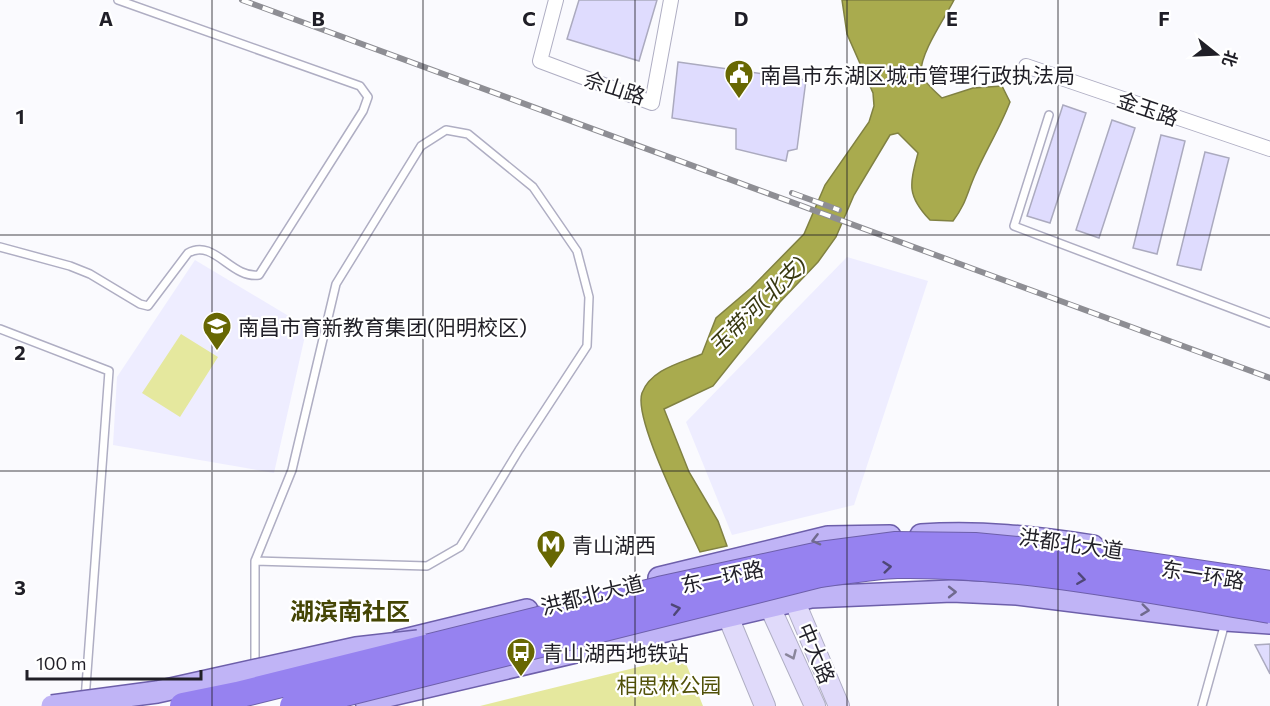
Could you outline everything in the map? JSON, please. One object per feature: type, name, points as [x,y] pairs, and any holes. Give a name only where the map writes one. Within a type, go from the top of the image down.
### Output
[{"type":"highway","name":"东一环路","points":[[183,706],[237,695],[659,590],[796,560],[896,545],[975,546],[1083,556],[1270,584]]},
{"type":"highway","name":"东一环路","points":[[293,706],[820,574],[896,565],[976,567],[1084,579],[1270,610]]},
{"type":"main road","name":"洪都北大道","points":[[134,706],[828,537],[968,531],[1040,537],[1270,574]]},
{"type":"main road","points":[[709,566],[765,706]]},
{"type":"main road","points":[[342,706],[769,605],[822,596],[952,591],[1017,594],[1225,620],[1270,623]]},
{"type":"main road","name":"中大路","points":[[794,600],[839,706]]},
{"type":"main road","name":"中大路","points":[[769,605],[815,706]]},
{"type":"main road","points":[[52,706],[157,692],[356,648],[493,632]]},
{"type":"street","name":"佘山路","points":[[556,0],[540,61],[652,103],[670,0]]},
{"type":"street","name":"金玉路","points":[[1026,66],[1270,149]]},
{"type":"lane","points":[[0,247],[70,266],[148,306],[188,253],[196,248],[204,248],[242,273],[259,274],[363,111],[368,97],[360,86],[118,0]]},
{"type":"lane","points":[[1049,115],[1014,226],[1270,323]]},
{"type":"lane","points":[[255,561],[427,566],[460,547],[519,450],[587,346],[589,297],[577,250],[533,188],[468,134],[446,130],[422,146],[336,284],[292,470],[255,561],[255,676]]},
{"type":"lane","points":[[0,329],[109,371],[84,706]]},
{"type":"lane","points":[[1202,706],[1225,620]]},
{"type":"shaded area","points":[[847,257],[928,281],[854,505],[732,535],[686,422]]},
{"type":"shaded area","name":"南昌市育新教育集团(阳明校区)","points":[[195,260],[307,327],[274,473],[113,445],[117,377]]},
{"type":"green space","points":[[181,334],[218,357],[180,417],[142,393]]},
{"type":"green space","name":"相思林公园","points":[[683,656],[703,706],[480,706]]},
{"type":"water","name":"玉带河(北支)","points":[[842,0],[954,0],[924,56],[922,76],[942,98],[973,88],[1002,86],[1010,102],[975,175],[964,204],[953,221],[930,220],[922,211],[912,189],[918,153],[898,133],[890,135],[854,195],[836,237],[818,262],[780,302],[713,386],[664,409],[689,472],[718,521],[727,546],[700,552],[653,447],[641,406],[642,393],[646,385],[659,372],[702,354],[716,318],[751,288],[804,234],[825,185],[869,122],[874,106],[873,93],[847,34]]},
{"type":"building","points":[[579,0],[657,0],[639,61],[567,39]]},
{"type":"building","name":"南昌市东湖区城市管理行政执法局","points":[[678,62],[806,80],[797,149],[788,151],[786,161],[736,149],[736,129],[672,118]]},
{"type":"building","points":[[1063,105],[1086,113],[1050,223],[1027,216]]},
{"type":"building","points":[[1112,120],[1135,128],[1099,238],[1076,230]]},
{"type":"building","points":[[1161,135],[1185,141],[1157,254],[1133,248]]},
{"type":"building","points":[[1205,152],[1229,158],[1201,270],[1177,265]]},
{"type":"building","points":[[1270,644],[1270,674],[1255,645]]},
{"type":"railway","points":[[242,0],[1270,378]]},
{"type":"railway","points":[[792,193],[839,210]]},
{"type":"place","name":"南昌市东湖区城市管理行政执法局","points":[[739,100]]},
{"type":"place","name":"南昌市育新教育集团(阳明校区)","points":[[217,352]]},
{"type":"place","name":"青山湖西","points":[[551,570]]},
{"type":"place","name":"青山湖西地铁站","points":[[521,678]]},
{"type":"district","name":"湖滨南社区","points":[[350,610]]}]
